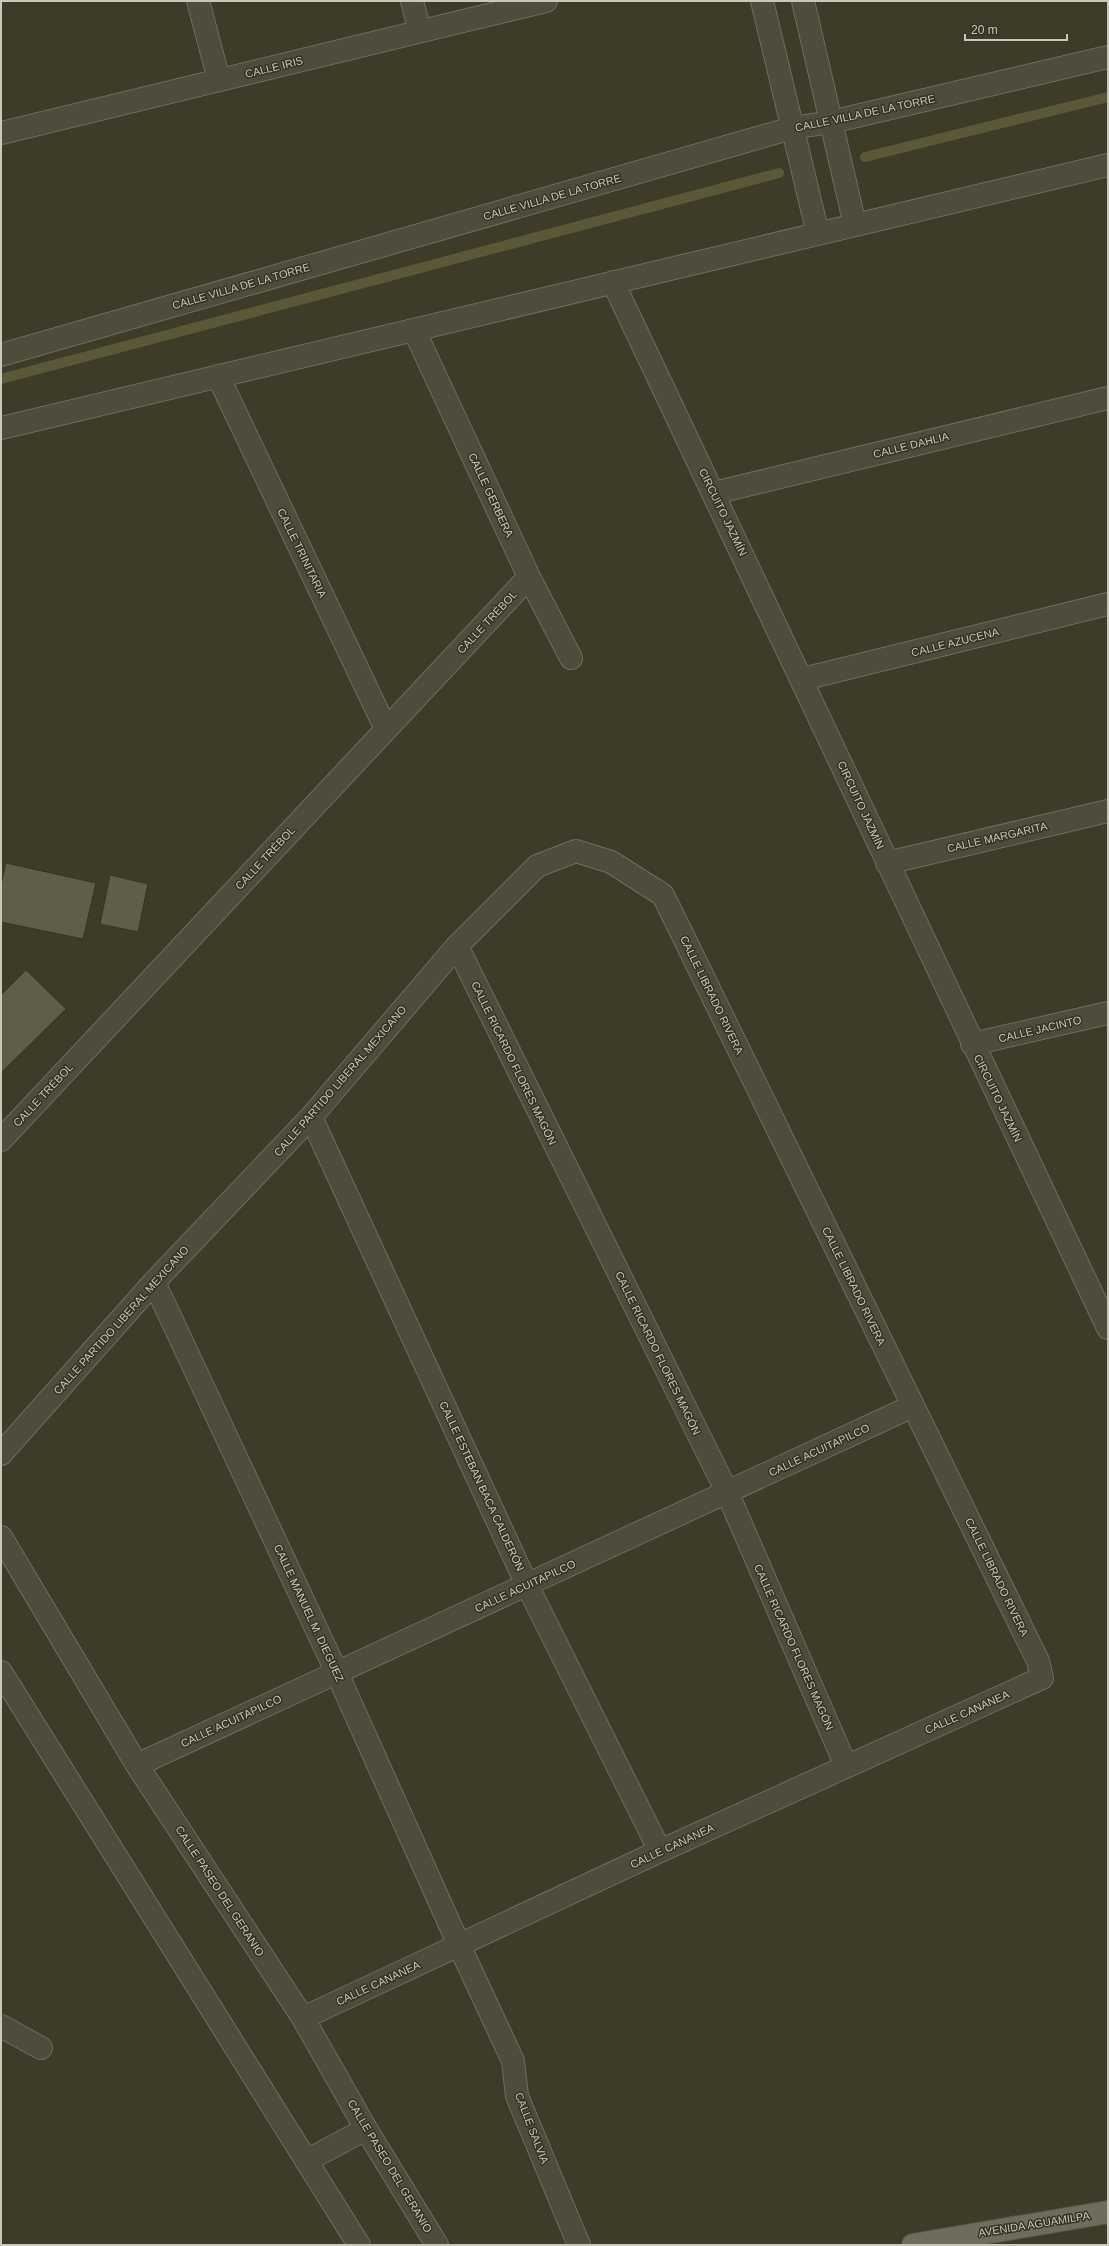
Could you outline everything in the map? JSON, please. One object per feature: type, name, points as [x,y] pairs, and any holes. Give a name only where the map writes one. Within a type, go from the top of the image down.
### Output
[{"type":"main road","name":"AVENIDA AGUAMILPA","points":[[913,2245],[1108,2212]]},
{"type":"street","points":[[198,1],[218,80]]},
{"type":"street","points":[[412,1],[420,31]]},
{"type":"street","name":"CALLE IRIS","points":[[1,133],[546,1]]},
{"type":"street","points":[[762,1],[818,234]]},
{"type":"street","points":[[803,1],[855,225]]},
{"type":"street","name":"CALLE VILLA DE LA TORRE","points":[[1,354],[792,128],[831,122],[1108,58]]},
{"type":"street","points":[[1,428],[1108,165]]},
{"type":"street","name":"CIRCUITO JAZMÍN","points":[[613,282],[803,679],[972,1044],[1108,1328]]},
{"type":"street","name":"CALLE GERBERA","points":[[414,330],[529,577],[571,658]]},
{"type":"street","name":"CALLE TRINITARIA","points":[[218,376],[386,729]]},
{"type":"street","name":"CALLE DAHLIA","points":[[714,493],[1108,398]]},
{"type":"street","name":"CALLE TRÉBOL","points":[[1,1140],[529,577]]},
{"type":"street","name":"CALLE AZUCENA","points":[[803,679],[1108,604]]},
{"type":"street","name":"CALLE MARGARITA","points":[[887,863],[1108,810]]},
{"type":"street","name":"CALLE PARTIDO LIBERAL MEXICANO","points":[[1,1454],[154,1282],[311,1118],[457,946],[537,866],[576,851],[610,862],[663,895]]},
{"type":"street","name":"CALLE LIBRADO RIVERA","points":[[663,895],[1038,1661],[1042,1678]]},
{"type":"street","name":"CALLE RICARDO FLORES MAGÓN","points":[[457,946],[727,1492],[846,1766]]},
{"type":"street","name":"CALLE JACINTO","points":[[972,1044],[1108,1013]]},
{"type":"street","name":"CALLE ESTEBAN BACA CALDERÓN","points":[[311,1118],[527,1585],[660,1851]]},
{"type":"street","name":"CALLE MANUEL M. DIEGUEZ","points":[[154,1282],[338,1673],[459,1945]]},
{"type":"street","name":"CALLE ACUITAPILCO","points":[[137,1765],[913,1406]]},
{"type":"street","name":"CALLE PASEO DEL GERANIO","points":[[1,1537],[137,1765],[303,2018],[366,2129],[438,2245]]},
{"type":"street","points":[[1,1672],[359,2245]]},
{"type":"street","name":"CALLE CANANEA","points":[[303,2018],[660,1851],[1042,1678]]},
{"type":"street","name":"CALLE SALVIA","points":[[459,1945],[513,2061],[517,2096],[579,2245]]},
{"type":"street","points":[[1,2026],[42,2048]]},
{"type":"street","points":[[306,2162],[366,2129]]},
{"type":"building","points":[[6,863],[96,883],[83,939],[1,922],[1,885]]},
{"type":"building","points":[[110,875],[148,884],[138,932],[100,924]]},
{"type":"building","points":[[26,970],[66,1009],[1,1073],[1,995]]},
{"type":"waterway","points":[[865,157],[1108,97]]},
{"type":"waterway","points":[[1,379],[779,173]]}]
